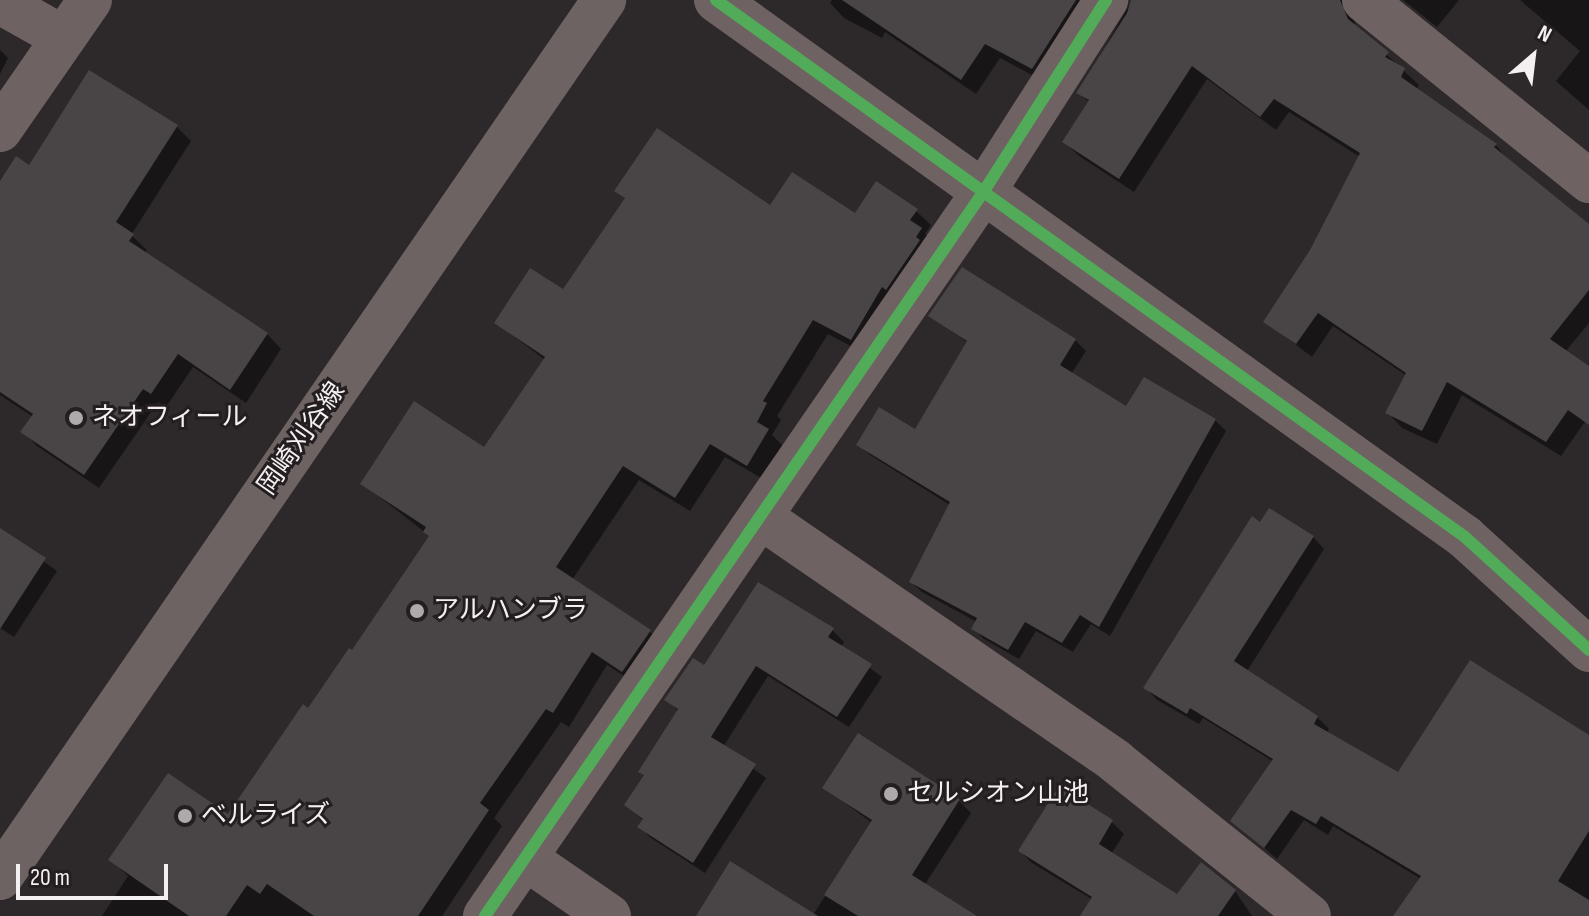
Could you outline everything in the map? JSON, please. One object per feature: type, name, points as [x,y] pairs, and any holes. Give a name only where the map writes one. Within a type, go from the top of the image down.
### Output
[{"type":"main road","name":"岡崎刈谷線","points":[[0,878],[604,0]]},
{"type":"street","points":[[0,130],[90,0]]},
{"type":"street","points":[[716,0],[1465,537],[1589,650]]},
{"type":"street","points":[[485,916],[762,518],[984,191],[1106,0]]},
{"type":"street","points":[[1364,0],[1589,181]]},
{"type":"street","points":[[0,2],[64,38]]},
{"type":"street","points":[[762,518],[1115,761],[1309,916]]},
{"type":"street","points":[[525,858],[609,916]]},
{"type":"building","points":[[842,0],[1076,0],[1032,69],[985,44],[961,80]]},
{"type":"building","points":[[1131,0],[1340,0],[1348,19],[1389,52],[1385,57],[1405,68],[1401,77],[1497,144],[1494,147],[1589,224],[1589,290],[1550,339],[1589,366],[1589,425],[1568,410],[1546,442],[1447,382],[1422,431],[1385,413],[1406,373],[1318,313],[1296,344],[1263,322],[1310,250],[1360,153],[1274,99],[1260,117],[1192,66],[1119,179],[1062,142],[1089,100],[1076,93],[1127,13]]},
{"type":"building","points":[[89,70],[178,125],[116,222],[134,234],[129,241],[268,333],[230,390],[178,354],[151,394],[143,389],[84,475],[20,432],[33,414],[0,392],[0,181],[16,156],[29,165]]},
{"type":"building","points":[[657,128],[770,205],[792,172],[855,213],[876,181],[918,209],[910,220],[922,228],[916,237],[920,240],[886,290],[882,287],[851,340],[813,320],[763,401],[767,403],[757,422],[769,429],[747,466],[710,444],[675,498],[623,466],[556,567],[651,630],[622,672],[592,652],[553,713],[546,709],[480,803],[489,810],[418,916],[314,916],[267,884],[260,894],[247,885],[226,916],[189,916],[108,860],[168,773],[228,814],[303,704],[308,708],[349,648],[352,650],[429,536],[423,532],[426,527],[360,484],[414,401],[484,447],[545,357],[494,323],[530,268],[563,289],[625,198],[614,191]]},
{"type":"building","points":[[962,267],[1076,339],[1060,365],[1126,406],[1144,377],[1216,419],[1099,627],[1080,615],[1062,643],[1025,622],[1008,650],[971,629],[977,618],[909,582],[950,502],[856,445],[879,407],[915,429],[967,341],[928,316]]},
{"type":"building","points":[[1269,508],[1314,536],[1234,661],[1318,716],[1314,724],[1398,772],[1470,660],[1589,735],[1589,831],[1558,881],[1589,900],[1589,916],[1393,916],[1421,876],[1321,816],[1316,824],[1291,810],[1264,848],[1230,821],[1273,759],[1190,708],[1187,714],[1143,688],[1252,516],[1260,522]]},
{"type":"building","points":[[0,528],[46,558],[0,629]]},
{"type":"building","points":[[758,582],[834,628],[828,637],[872,664],[837,717],[756,666],[711,737],[756,764],[693,863],[637,827],[643,819],[624,805],[644,775],[638,772],[678,709],[664,700],[693,658],[704,665]]},
{"type":"building","points":[[858,733],[960,799],[912,875],[977,916],[858,916],[824,895],[872,820],[822,788]]},
{"type":"building","points":[[1059,786],[1113,820],[1099,844],[1177,894],[1201,862],[1236,890],[1218,916],[1080,916],[1092,897],[1018,851]]},
{"type":"building","points":[[730,861],[818,916],[696,916]]},
{"type":"cycle path","points":[[716,0],[1465,537],[1589,650]]},
{"type":"cycle path","points":[[485,916],[984,191],[1106,0]]},
{"type":"place","name":"ネオフィール","points":[[76,418]]},
{"type":"place","name":"アルハンブラ","points":[[417,611]]},
{"type":"place","name":"セルシオン山池","points":[[891,794]]},
{"type":"place","name":"ベルライズ","points":[[185,816]]}]
